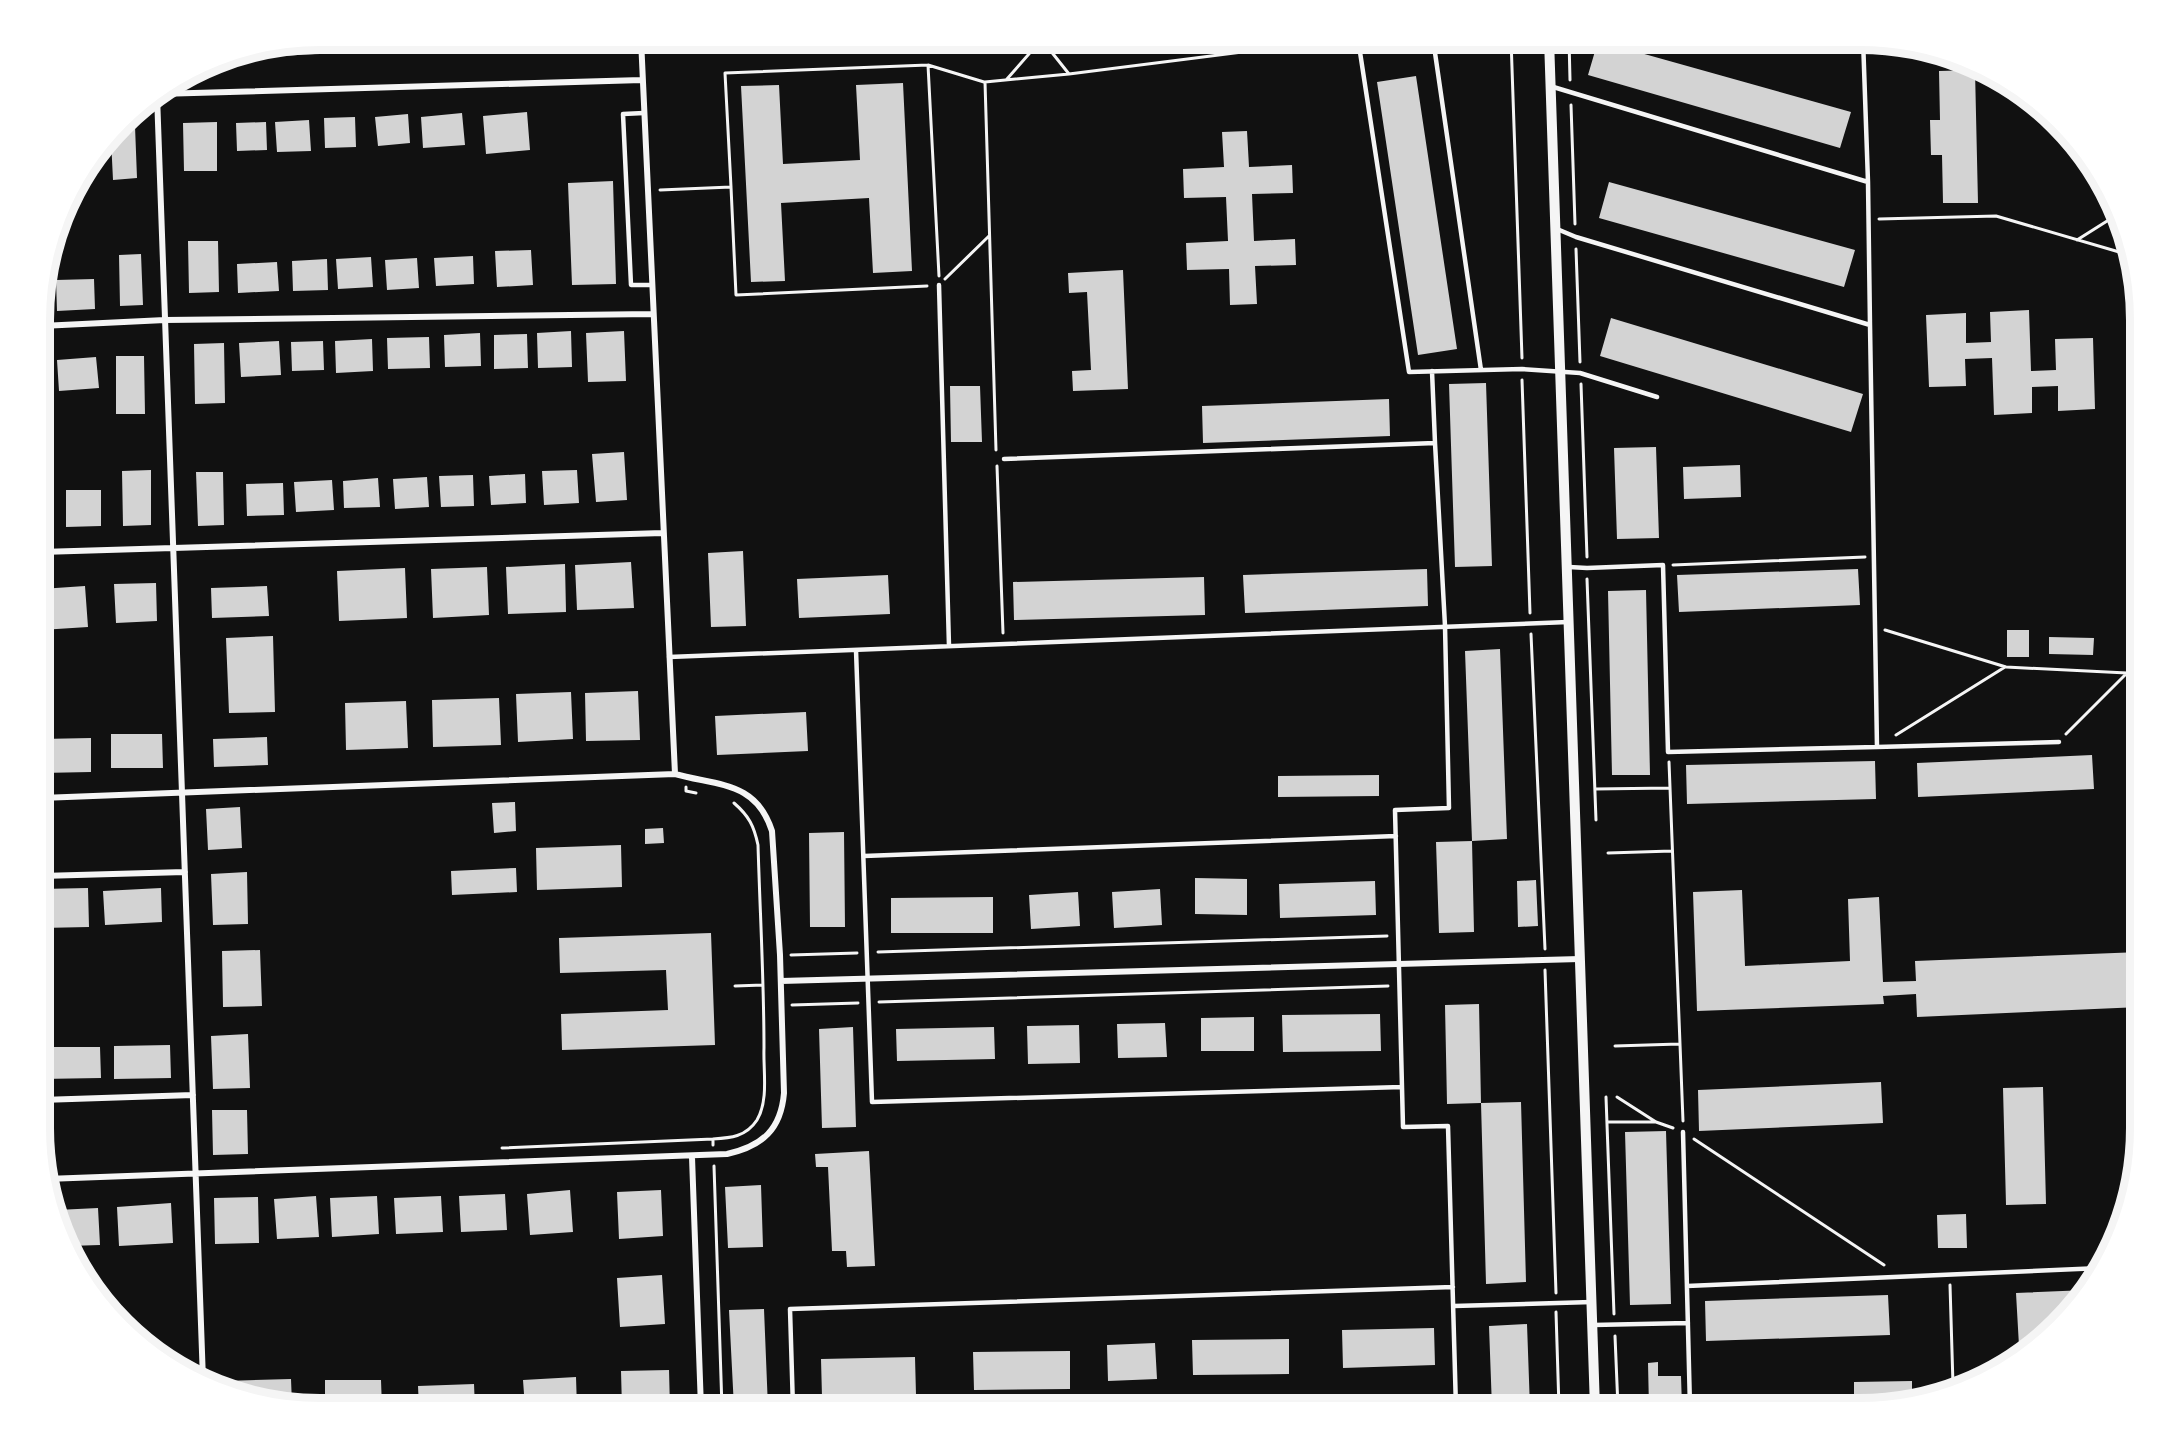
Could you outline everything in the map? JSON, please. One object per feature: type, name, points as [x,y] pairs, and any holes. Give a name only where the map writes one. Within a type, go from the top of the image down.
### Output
[{"type":"street","points":[[641,50],[675,774]]},
{"type":"street","points":[[1549,50],[1595,1398]]},
{"type":"street","points":[[171,94],[642,80]]},
{"type":"street","points":[[157,103],[203,1371]]},
{"type":"street","points":[[50,326],[165,320],[653,314]]},
{"type":"street","points":[[50,552],[663,533]]},
{"type":"street","points":[[50,798],[675,774],[734,788],[752,798],[764,812],[774,843],[784,1093],[777,1123],[769,1134],[741,1151],[713,1156],[55,1179]]},
{"type":"street","points":[[50,876],[185,872]]},
{"type":"street","points":[[781,981],[1580,959]]},
{"type":"street","points":[[50,1100],[193,1095]]},
{"type":"street","points":[[692,1157],[701,1398]]},
{"type":"lane","points":[[618,50],[641,50]]},
{"type":"lane","points":[[1360,50],[1409,372],[1522,369],[1561,371],[1580,373],[1657,397]]},
{"type":"lane","points":[[1434,50],[1481,370]]},
{"type":"lane","points":[[1863,50],[1869,219],[1877,747]]},
{"type":"lane","points":[[1550,86],[1868,182]]},
{"type":"lane","points":[[644,113],[623,114],[631,285],[652,285]]},
{"type":"lane","points":[[1554,228],[1576,237],[1870,326]]},
{"type":"lane","points":[[939,285],[949,646]]},
{"type":"lane","points":[[1432,371],[1445,626],[1449,808],[1395,810],[1403,1127],[1448,1126],[1456,1398]]},
{"type":"lane","points":[[1004,459],[1435,443]]},
{"type":"lane","points":[[1566,566],[1587,568],[1663,566],[1668,752],[2059,742]]},
{"type":"lane","points":[[669,657],[1568,622]]},
{"type":"lane","points":[[856,650],[872,1102],[1402,1087]]},
{"type":"lane","points":[[864,856],[1396,836]]},
{"type":"lane","points":[[1683,1132],[1690,1398]]},
{"type":"lane","points":[[1687,1286],[2091,1268]]},
{"type":"lane","points":[[793,1398],[790,1309],[1453,1287]]},
{"type":"lane","points":[[1454,1306],[1592,1302]]},
{"type":"lane","points":[[1593,1325],[1688,1323]]},
{"type":"path","points":[[1006,80],[1032,50]]},
{"type":"path","points":[[1050,50],[1069,74]]},
{"type":"path","points":[[989,236],[939,285],[736,295],[725,73],[927,65],[985,82],[1069,74],[1259,50]]},
{"type":"path","points":[[1511,50],[1559,1398]]},
{"type":"path","points":[[1569,50],[1596,820]]},
{"type":"path","points":[[927,65],[939,285]]},
{"type":"path","points":[[985,82],[1004,644]]},
{"type":"path","points":[[658,190],[731,187]]},
{"type":"path","points":[[1869,219],[1996,216],[2122,253]]},
{"type":"path","points":[[2078,240],[2111,219]]},
{"type":"path","points":[[1663,566],[1874,556]]},
{"type":"path","points":[[1875,627],[2006,667],[2127,673]]},
{"type":"path","points":[[1877,747],[2006,667]]},
{"type":"path","points":[[2059,742],[2130,670]]},
{"type":"path","points":[[1668,752],[1683,1132]]},
{"type":"path","points":[[685,777],[686,791],[704,794]]},
{"type":"path","points":[[1595,789],[1670,788]]},
{"type":"path","points":[[722,1398],[712,1139],[733,1137],[746,1132],[756,1121],[762,1108],[764,1005],[758,845],[755,828],[747,814],[733,802]]},
{"type":"path","points":[[1608,853],[1672,851]]},
{"type":"path","points":[[780,955],[1399,936]]},
{"type":"path","points":[[735,986],[763,985]]},
{"type":"path","points":[[764,1005],[1400,986]]},
{"type":"path","points":[[1615,1046],[1680,1044]]},
{"type":"path","points":[[1606,1097],[1618,1398]]},
{"type":"path","points":[[1617,1097],[1656,1122],[1683,1132],[1900,1277]]},
{"type":"path","points":[[1607,1122],[1656,1122]]},
{"type":"path","points":[[1949,1274],[1953,1381]]},
{"type":"building","points":[[315,50],[315,54],[280,56],[280,53],[284,52]]},
{"type":"building","points":[[327,50],[360,50],[360,53],[327,54]]},
{"type":"building","points":[[374,50],[408,50],[408,52],[374,54]]},
{"type":"building","points":[[422,50],[457,50],[457,52],[422,53]]},
{"type":"building","points":[[482,50],[514,51],[482,52]]},
{"type":"building","points":[[557,50],[602,50],[557,52]]},
{"type":"building","points":[[1595,50],[1630,50],[1851,112],[1840,148],[1588,75]]},
{"type":"building","points":[[267,55],[267,58],[249,59]]},
{"type":"building","points":[[1965,70],[1975,75],[1978,203],[1943,203],[1942,155],[1931,155],[1930,120],[1940,120],[1939,71]]},
{"type":"building","points":[[1416,76],[1457,349],[1418,355],[1377,82]]},
{"type":"building","points":[[903,83],[912,271],[873,273],[869,198],[781,203],[785,281],[751,282],[741,86],[779,85],[783,164],[860,160],[856,85]]},
{"type":"building","points":[[527,112],[530,150],[486,154],[483,116]]},
{"type":"building","points":[[462,113],[465,145],[423,148],[421,117]]},
{"type":"building","points":[[408,114],[410,143],[378,146],[375,117]]},
{"type":"building","points":[[355,117],[356,147],[325,148],[324,118]]},
{"type":"building","points":[[309,120],[311,151],[277,152],[275,122]]},
{"type":"building","points":[[217,122],[217,171],[184,171],[183,123]]},
{"type":"building","points":[[266,122],[267,150],[237,151],[236,123]]},
{"type":"building","points":[[130,126],[135,126],[137,178],[113,180],[111,147]]},
{"type":"building","points":[[1247,131],[1249,167],[1292,165],[1293,193],[1252,194],[1254,241],[1295,239],[1296,265],[1255,266],[1257,304],[1230,305],[1229,269],[1187,270],[1186,243],[1228,241],[1226,197],[1184,198],[1183,169],[1224,167],[1222,132]]},
{"type":"building","points":[[613,181],[616,284],[572,285],[568,183]]},
{"type":"building","points":[[1609,182],[1855,250],[1844,287],[1599,218]]},
{"type":"building","points":[[188,241],[218,241],[219,292],[189,293]]},
{"type":"building","points":[[531,250],[533,285],[497,287],[495,251]]},
{"type":"building","points":[[141,254],[143,305],[120,306],[119,255]]},
{"type":"building","points":[[473,256],[474,284],[436,286],[434,258]]},
{"type":"building","points":[[371,257],[373,287],[338,289],[336,259]]},
{"type":"building","points":[[417,258],[419,288],[387,290],[385,260]]},
{"type":"building","points":[[327,259],[328,290],[293,291],[292,261]]},
{"type":"building","points":[[277,262],[279,291],[238,293],[237,264]]},
{"type":"building","points":[[1123,270],[1128,389],[1073,391],[1072,371],[1091,370],[1087,292],[1069,293],[1068,273]]},
{"type":"building","points":[[94,279],[95,309],[57,311],[56,280]]},
{"type":"building","points":[[2029,310],[2031,371],[2056,370],[2055,339],[2093,338],[2095,409],[2058,411],[2058,386],[2032,387],[2032,413],[1994,415],[1992,358],[1965,359],[1966,386],[1929,387],[1926,315],[1966,313],[1966,343],[1991,342],[1990,312]]},
{"type":"building","points":[[1611,318],[1863,394],[1851,432],[1600,356]]},
{"type":"building","points":[[571,331],[572,367],[538,368],[537,333]]},
{"type":"building","points":[[624,331],[626,381],[588,382],[586,333]]},
{"type":"building","points":[[480,333],[481,366],[445,367],[444,335]]},
{"type":"building","points":[[527,334],[528,368],[494,369],[494,335]]},
{"type":"building","points":[[429,337],[430,368],[388,369],[387,338]]},
{"type":"building","points":[[372,339],[373,371],[336,373],[335,341]]},
{"type":"building","points":[[279,341],[281,375],[241,377],[239,343]]},
{"type":"building","points":[[323,341],[324,370],[292,371],[291,342]]},
{"type":"building","points":[[224,343],[225,403],[195,404],[194,344]]},
{"type":"building","points":[[116,356],[144,356],[145,414],[116,414]]},
{"type":"building","points":[[96,357],[99,388],[59,391],[57,360]]},
{"type":"building","points":[[1486,383],[1492,566],[1455,567],[1449,384]]},
{"type":"building","points":[[950,386],[980,386],[982,442],[951,442]]},
{"type":"building","points":[[1389,399],[1390,436],[1203,443],[1202,406]]},
{"type":"building","points":[[1656,447],[1659,538],[1617,539],[1614,448]]},
{"type":"building","points":[[624,452],[627,500],[596,502],[592,454]]},
{"type":"building","points":[[1740,465],[1741,497],[1684,499],[1683,467]]},
{"type":"building","points":[[151,470],[151,525],[123,526],[122,471]]},
{"type":"building","points":[[577,470],[579,503],[544,505],[542,471]]},
{"type":"building","points":[[196,472],[223,472],[224,525],[198,526]]},
{"type":"building","points":[[525,474],[526,503],[491,505],[489,476]]},
{"type":"building","points":[[473,475],[474,506],[441,507],[439,476]]},
{"type":"building","points":[[427,477],[429,507],[395,509],[393,479]]},
{"type":"building","points":[[378,478],[380,507],[344,508],[343,481]]},
{"type":"building","points":[[332,480],[334,510],[296,512],[294,482]]},
{"type":"building","points":[[283,483],[284,515],[247,516],[246,484]]},
{"type":"building","points":[[66,490],[101,490],[101,526],[66,527]]},
{"type":"building","points":[[743,551],[746,626],[711,627],[708,553]]},
{"type":"building","points":[[631,562],[634,608],[577,610],[575,565]]},
{"type":"building","points":[[565,564],[566,612],[508,614],[506,567]]},
{"type":"building","points":[[487,567],[489,615],[433,618],[431,569]]},
{"type":"building","points":[[405,568],[407,618],[339,621],[337,571]]},
{"type":"building","points":[[1427,569],[1428,606],[1245,613],[1243,575]]},
{"type":"building","points":[[1858,569],[1860,605],[1679,612],[1677,575]]},
{"type":"building","points":[[888,575],[890,614],[799,618],[797,579]]},
{"type":"building","points":[[1204,577],[1205,615],[1014,620],[1013,582]]},
{"type":"building","points":[[156,583],[157,621],[116,623],[114,584]]},
{"type":"building","points":[[85,586],[88,627],[50,629],[50,588]]},
{"type":"building","points":[[267,586],[269,616],[212,618],[211,588]]},
{"type":"building","points":[[1646,590],[1650,775],[1612,775],[1608,591]]},
{"type":"building","points":[[2007,630],[2029,630],[2029,657],[2007,657]]},
{"type":"building","points":[[273,636],[275,712],[229,713],[226,638]]},
{"type":"building","points":[[2049,637],[2094,638],[2093,655],[2049,654]]},
{"type":"building","points":[[1500,649],[1507,839],[1472,841],[1465,651]]},
{"type":"building","points":[[638,691],[640,740],[586,741],[585,693]]},
{"type":"building","points":[[571,692],[573,739],[518,742],[516,694]]},
{"type":"building","points":[[499,698],[501,745],[433,747],[432,700]]},
{"type":"building","points":[[406,701],[408,748],[346,750],[345,703]]},
{"type":"building","points":[[806,712],[808,751],[717,755],[715,716]]},
{"type":"building","points":[[111,734],[162,734],[163,768],[111,768]]},
{"type":"building","points":[[267,737],[268,765],[214,767],[213,739]]},
{"type":"building","points":[[91,738],[91,772],[50,773],[50,739]]},
{"type":"building","points":[[2092,755],[2094,789],[1918,797],[1917,763]]},
{"type":"building","points":[[1875,761],[1876,799],[1687,804],[1686,765]]},
{"type":"building","points":[[1379,775],[1379,796],[1278,797],[1278,776]]},
{"type":"building","points":[[515,802],[516,831],[494,833],[492,803]]},
{"type":"building","points":[[240,807],[242,848],[208,850],[206,809]]},
{"type":"building","points":[[663,828],[664,843],[645,844],[645,829]]},
{"type":"building","points":[[844,832],[845,927],[810,927],[809,833]]},
{"type":"building","points":[[1472,841],[1474,932],[1439,933],[1436,842]]},
{"type":"building","points":[[621,845],[622,887],[537,890],[536,848]]},
{"type":"building","points":[[516,868],[517,892],[452,895],[451,871]]},
{"type":"building","points":[[247,872],[248,924],[213,925],[211,874]]},
{"type":"building","points":[[1195,878],[1247,879],[1247,915],[1195,914]]},
{"type":"building","points":[[1536,880],[1538,926],[1518,927],[1517,881]]},
{"type":"building","points":[[1375,881],[1376,915],[1280,918],[1279,884]]},
{"type":"building","points":[[88,888],[89,927],[50,928],[50,889]]},
{"type":"building","points":[[161,888],[162,922],[105,925],[103,891]]},
{"type":"building","points":[[1160,889],[1162,925],[1114,928],[1112,892]]},
{"type":"building","points":[[1742,890],[1745,966],[1850,961],[1848,899],[1879,897],[1883,982],[1916,981],[1915,961],[2130,952],[2130,1007],[1917,1017],[1916,994],[1883,996],[1884,1004],[1697,1011],[1693,892]]},
{"type":"building","points":[[1078,892],[1080,926],[1031,929],[1029,895]]},
{"type":"building","points":[[993,897],[993,933],[891,933],[891,898]]},
{"type":"building","points":[[711,933],[715,1045],[562,1050],[561,1014],[668,1010],[666,970],[560,973],[559,938]]},
{"type":"building","points":[[260,950],[262,1006],[223,1007],[222,951]]},
{"type":"building","points":[[1479,1004],[1481,1103],[1447,1104],[1445,1005]]},
{"type":"building","points":[[1380,1014],[1381,1051],[1283,1052],[1282,1015]]},
{"type":"building","points":[[1254,1017],[1254,1051],[1201,1051],[1201,1018]]},
{"type":"building","points":[[1165,1023],[1167,1057],[1118,1058],[1117,1024]]},
{"type":"building","points":[[1079,1025],[1080,1063],[1028,1064],[1027,1026]]},
{"type":"building","points":[[853,1027],[856,1127],[822,1128],[819,1029]]},
{"type":"building","points":[[994,1027],[995,1059],[897,1061],[896,1029]]},
{"type":"building","points":[[248,1034],[250,1088],[213,1089],[211,1036]]},
{"type":"building","points":[[170,1045],[171,1078],[114,1079],[114,1046]]},
{"type":"building","points":[[50,1047],[100,1047],[101,1078],[50,1079]]},
{"type":"building","points":[[1881,1082],[1883,1123],[1699,1131],[1698,1090]]},
{"type":"building","points":[[2043,1087],[2046,1204],[2006,1205],[2003,1088]]},
{"type":"building","points":[[1521,1102],[1526,1282],[1486,1284],[1481,1103]]},
{"type":"building","points":[[212,1110],[247,1110],[248,1154],[213,1155]]},
{"type":"building","points":[[1666,1131],[1671,1304],[1630,1305],[1625,1132]]},
{"type":"building","points":[[869,1151],[875,1266],[847,1267],[846,1251],[832,1251],[828,1167],[816,1167],[815,1154]]},
{"type":"building","points":[[761,1185],[763,1247],[728,1248],[725,1187]]},
{"type":"building","points":[[570,1190],[573,1232],[530,1235],[527,1194]]},
{"type":"building","points":[[661,1190],[663,1236],[619,1239],[617,1192]]},
{"type":"building","points":[[505,1194],[507,1230],[461,1232],[459,1196]]},
{"type":"building","points":[[316,1196],[319,1237],[277,1239],[274,1199]]},
{"type":"building","points":[[377,1196],[379,1234],[332,1237],[330,1198]]},
{"type":"building","points":[[441,1196],[443,1232],[396,1234],[394,1198]]},
{"type":"building","points":[[258,1197],[259,1243],[215,1244],[214,1198]]},
{"type":"building","points":[[171,1203],[173,1243],[119,1246],[117,1207]]},
{"type":"building","points":[[98,1208],[100,1245],[76,1246],[62,1210]]},
{"type":"building","points":[[1966,1214],[1967,1248],[1938,1248],[1937,1215]]},
{"type":"building","points":[[662,1275],[665,1324],[620,1327],[617,1278]]},
{"type":"building","points":[[2076,1290],[2052,1319],[2019,1346],[2016,1293]]},
{"type":"building","points":[[1888,1295],[1890,1335],[1706,1341],[1705,1301]]},
{"type":"building","points":[[764,1309],[768,1398],[733,1398],[729,1310]]},
{"type":"building","points":[[1527,1324],[1530,1398],[1492,1398],[1489,1326]]},
{"type":"building","points":[[1434,1328],[1435,1365],[1343,1368],[1342,1330]]},
{"type":"building","points":[[1289,1339],[1289,1374],[1193,1375],[1192,1340]]},
{"type":"building","points":[[1155,1343],[1157,1379],[1108,1381],[1107,1345]]},
{"type":"building","points":[[1070,1351],[1070,1389],[974,1390],[973,1352]]},
{"type":"building","points":[[915,1357],[916,1395],[822,1397],[821,1359]]},
{"type":"building","points":[[1658,1362],[1658,1376],[1681,1376],[1682,1398],[1649,1398],[1648,1363]]},
{"type":"building","points":[[669,1370],[670,1398],[622,1398],[621,1371]]},
{"type":"building","points":[[576,1377],[577,1398],[524,1398],[523,1380]]},
{"type":"building","points":[[291,1379],[292,1396],[249,1388],[226,1381]]},
{"type":"building","points":[[325,1380],[381,1380],[382,1398],[325,1398]]},
{"type":"building","points":[[1912,1381],[1912,1392],[1854,1398],[1854,1382]]},
{"type":"building","points":[[474,1384],[475,1398],[419,1398],[418,1386]]}]
